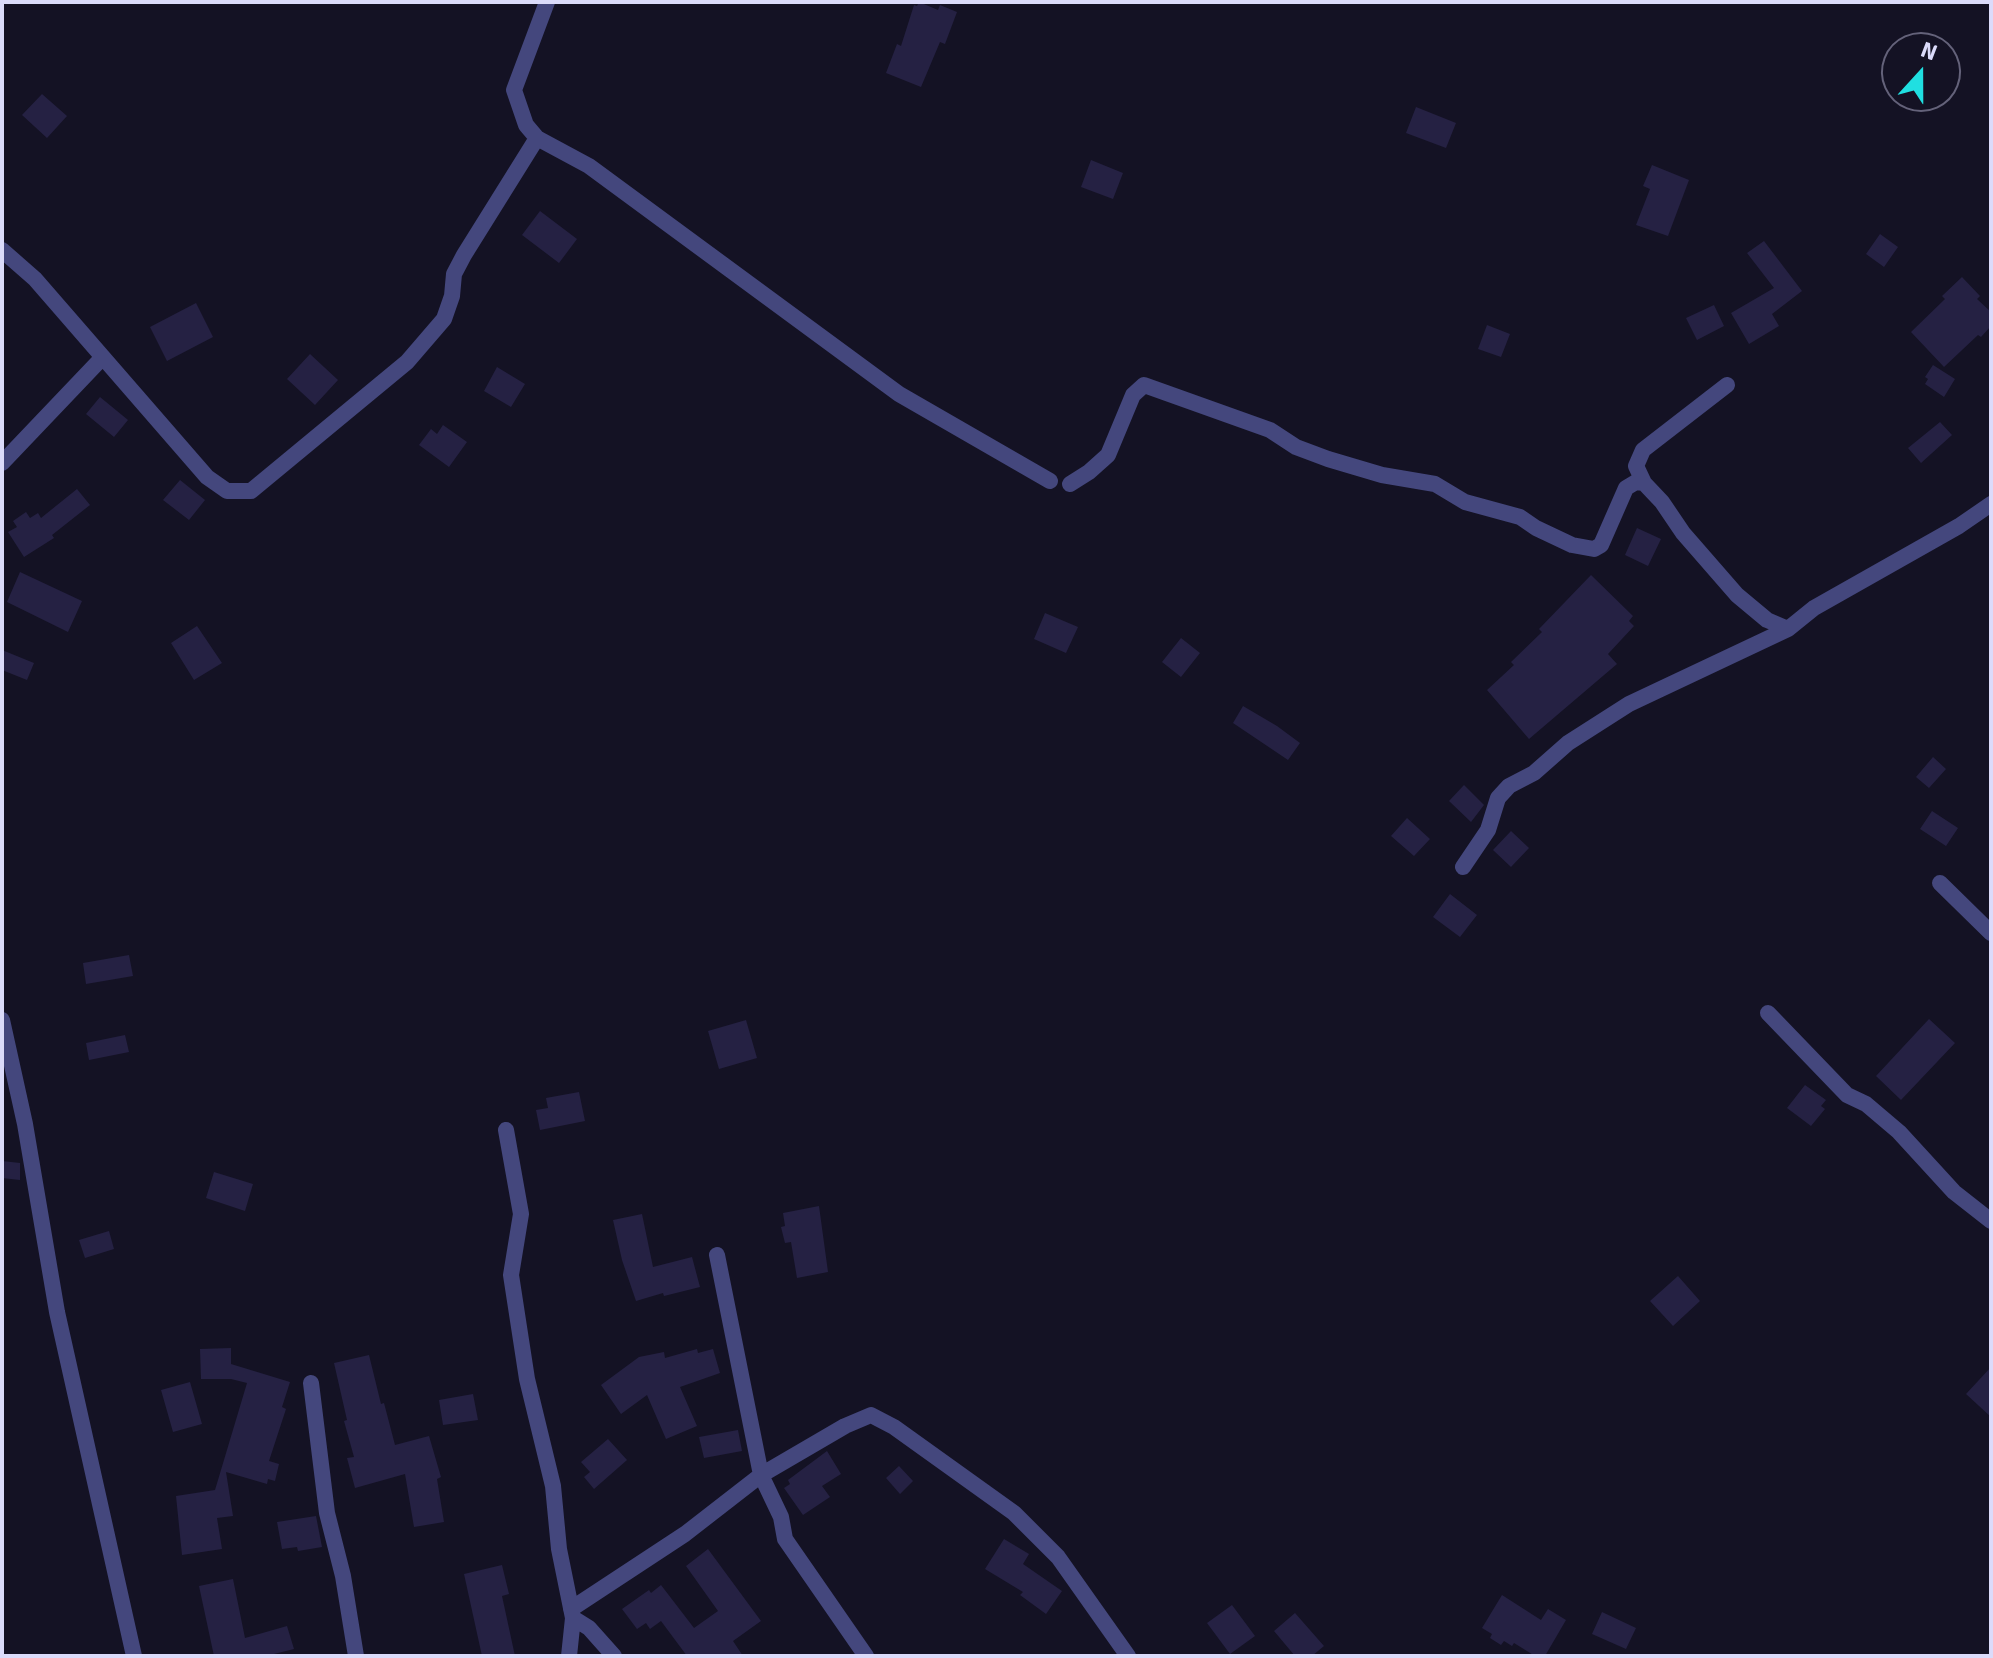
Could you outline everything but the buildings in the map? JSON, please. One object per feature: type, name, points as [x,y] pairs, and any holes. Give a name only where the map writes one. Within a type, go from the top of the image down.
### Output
[{"type":"street","points":[[547,2],[514,90],[526,125],[537,138],[589,166],[899,394],[1050,481]]},
{"type":"street","points":[[2,250],[35,279],[207,477],[227,491],[251,491],[407,362],[438,327],[452,296],[454,274],[537,138]]},
{"type":"street","points":[[2,463],[102,358]]},
{"type":"street","points":[[1070,484],[1108,455],[1133,395],[1144,385],[1270,430],[1296,447],[1328,459],[1382,475],[1435,484],[1465,502],[1520,517],[1572,545],[1594,549],[1601,545],[1626,488],[1636,482],[1644,483]]},
{"type":"street","points":[[1727,385],[1643,450],[1636,466],[1644,483],[1662,502],[1683,533],[1737,595],[1767,620],[1788,629]]},
{"type":"street","points":[[1463,867],[1488,830],[1498,798],[1509,786],[1534,773],[1568,743],[1629,704],[1788,629],[1814,608],[1959,526],[1991,504]]},
{"type":"street","points":[[1940,883],[1991,933]]},
{"type":"street","points":[[1768,1013],[1847,1095],[1866,1104],[1899,1132],[1954,1192],[1991,1221]]},
{"type":"street","points":[[2,1020],[25,1124],[57,1312],[134,1656]]},
{"type":"street","points":[[506,1130],[521,1214],[511,1275],[527,1379],[553,1486],[559,1549],[572,1613],[569,1656]]},
{"type":"street","points":[[717,1255],[761,1475],[781,1517],[785,1539],[866,1656]]},
{"type":"street","points":[[311,1383],[327,1513],[343,1576],[356,1656]]},
{"type":"street","points":[[572,1613],[685,1534],[761,1475],[845,1426],[871,1415],[894,1427],[1014,1513],[1058,1557],[1128,1656]]},
{"type":"street","points":[[572,1613],[614,1656]]}]
